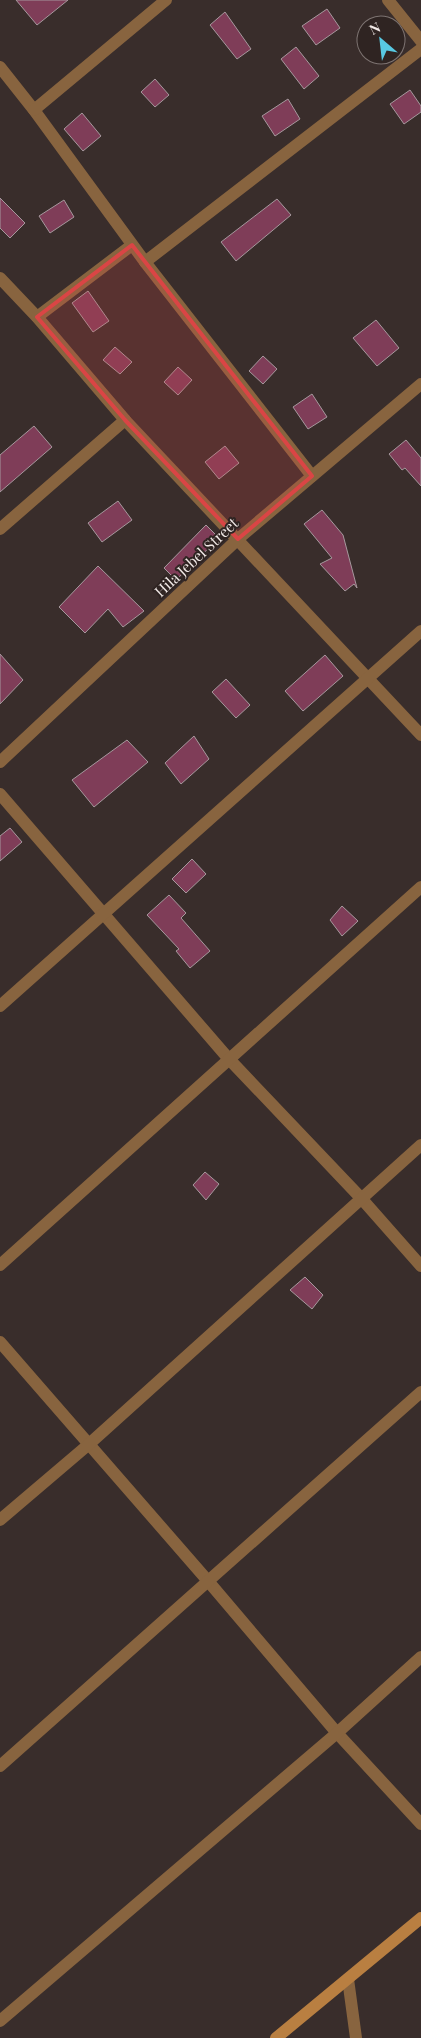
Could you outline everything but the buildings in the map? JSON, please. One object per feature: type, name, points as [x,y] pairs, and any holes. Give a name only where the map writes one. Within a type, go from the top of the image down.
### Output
[{"type":"street","points":[[34,110],[166,0]]},
{"type":"street","points":[[388,0],[421,41]]},
{"type":"street","points":[[145,262],[421,49]]},
{"type":"street","points":[[0,67],[34,110],[132,245],[312,476]]},
{"type":"street","points":[[37,317],[132,245]]},
{"type":"street","points":[[0,278],[37,317],[125,420],[421,736]]},
{"type":"street","name":"Hila Jebel Street","points":[[0,762],[238,539],[421,384]]},
{"type":"street","points":[[0,529],[125,420]]},
{"type":"street","points":[[0,1006],[421,631]]},
{"type":"street","points":[[0,794],[228,1058],[361,1198],[421,1266]]},
{"type":"street","points":[[0,1265],[228,1058],[421,887]]},
{"type":"street","points":[[0,1520],[88,1445],[421,1145]]},
{"type":"street","points":[[0,1342],[208,1581],[337,1733],[421,1824]]},
{"type":"street","points":[[0,1766],[421,1392]]},
{"type":"street","points":[[0,2021],[337,1733],[421,1657]]},
{"type":"street","points":[[276,2038],[421,1918]]},
{"type":"street","points":[[348,1979],[356,2038]]},
{"type":"highlighted area","points":[[132,245],[312,476],[238,539],[125,420],[37,317]]}]
